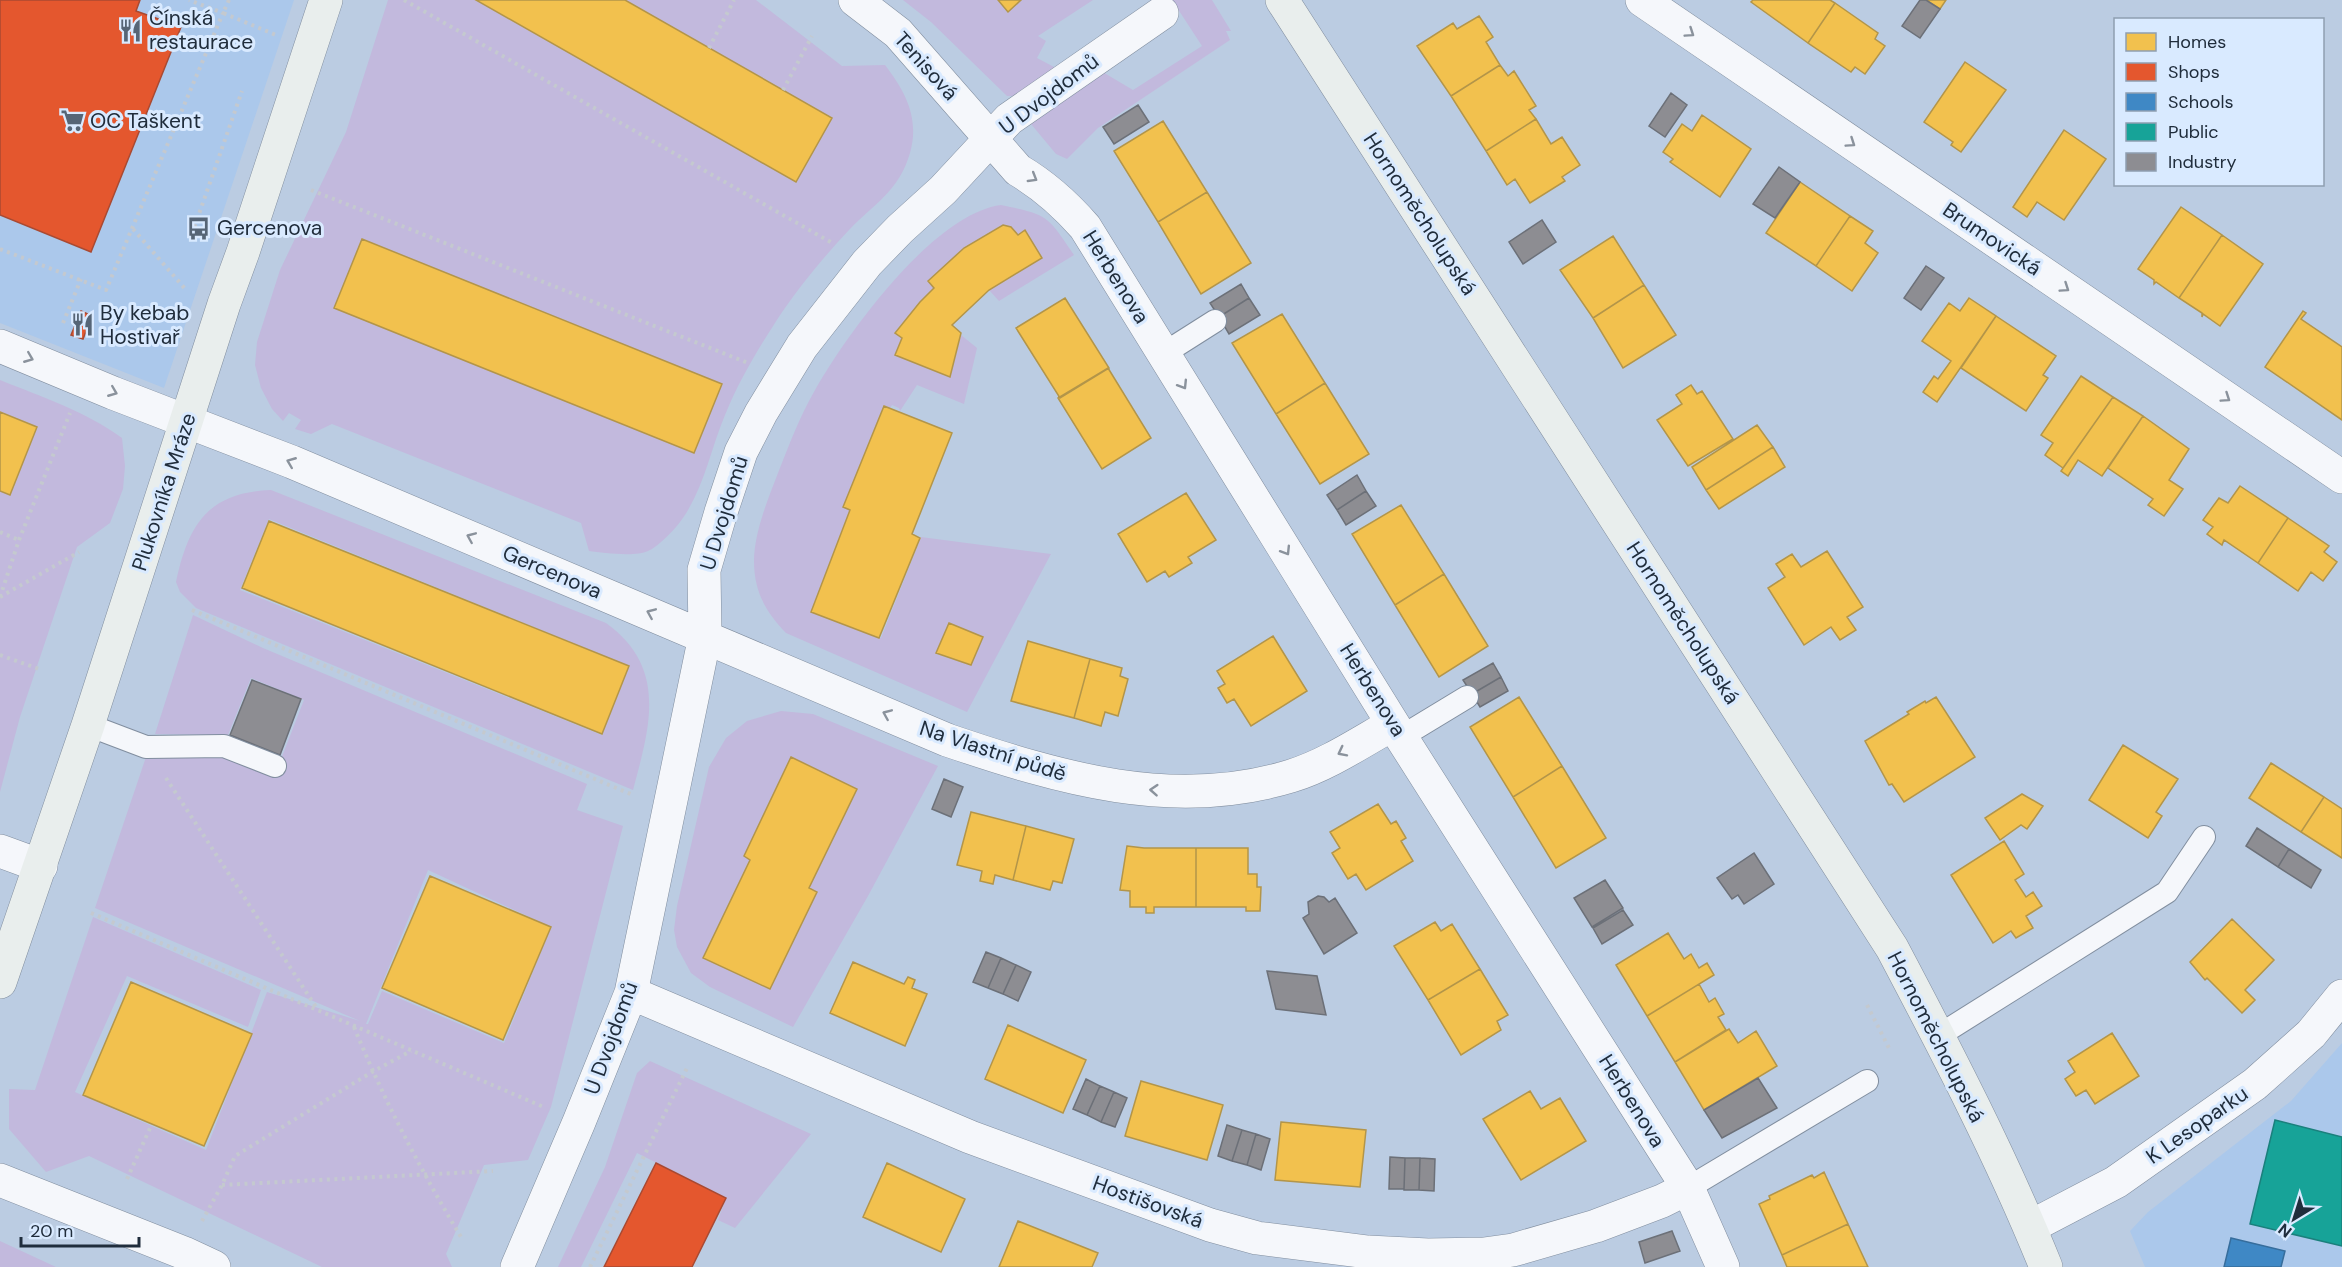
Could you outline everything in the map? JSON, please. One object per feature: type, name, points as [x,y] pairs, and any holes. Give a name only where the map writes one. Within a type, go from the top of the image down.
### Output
[{"type":"street","name":"Plukovníka Mráze","points":[[0,982],[88,725],[326,0]]},
{"type":"street","name":"Tenisová","points":[[855,0],[898,33],[991,138]]},
{"type":"street","name":"Hornoměcholupská","points":[[1282,0],[1892,948],[1938,1036],[2030,1227],[2046,1267]]},
{"type":"street","name":"Brumovická","points":[[1642,0],[2342,477]]},
{"type":"street","name":"U Dvojdomů","points":[[517,1267],[631,993],[705,636],[704,570],[720,512],[741,452],[761,413],[802,346],[867,263],[943,190],[1009,119],[1162,13]]},
{"type":"street","name":"Herbenova","points":[[991,138],[1018,170],[1042,184],[1065,204],[1085,227],[1397,730],[1688,1188],[1723,1267]]},
{"type":"street","name":"Gercenova","points":[[0,346],[292,462],[705,636]]},
{"type":"street","name":"Na Vlastní půdě","points":[[705,636],[947,740],[1040,770],[1120,786],[1201,792],[1226,790],[1272,781],[1313,767],[1397,730]]},
{"type":"street","points":[[0,851],[41,866]]},
{"type":"street","name":"Hostišovská","points":[[631,993],[970,1137],[1210,1224],[1257,1238],[1358,1251],[1484,1254],[1513,1250],[1596,1226],[1662,1201],[1688,1188]]},
{"type":"street","name":"K Lesoparku","points":[[2030,1227],[2116,1182],[2255,1084],[2311,1034],[2342,996]]},
{"type":"street","points":[[0,1180],[214,1267]]},
{"type":"lane","points":[[1163,354],[1215,321]]},
{"type":"lane","points":[[1397,730],[1467,698]]},
{"type":"lane","points":[[88,725],[146,747],[224,746],[275,766]]},
{"type":"lane","points":[[1938,1036],[2167,892],[2204,837]]},
{"type":"lane","points":[[1688,1188],[1867,1081]]},
{"type":"path","points":[[189,0],[310,49]]},
{"type":"path","points":[[0,249],[106,290],[229,0]]},
{"type":"path","points":[[404,0],[840,248]]},
{"type":"path","points":[[709,48],[734,0]]},
{"type":"path","points":[[783,90],[812,36]]},
{"type":"path","points":[[192,234],[242,91]]},
{"type":"path","points":[[311,190],[754,365]]},
{"type":"path","points":[[133,229],[187,291]]},
{"type":"path","points":[[63,323],[81,279]]},
{"type":"path","points":[[0,597],[19,540],[71,409]]},
{"type":"path","points":[[0,532],[19,540]]},
{"type":"path","points":[[0,597],[79,552]]},
{"type":"path","points":[[192,610],[637,797]]},
{"type":"path","points":[[0,655],[39,669]]},
{"type":"path","points":[[146,747],[319,1011]]},
{"type":"path","points":[[91,913],[555,1112]]},
{"type":"path","points":[[1867,1005],[1890,1050]]},
{"type":"path","points":[[353,1026],[372,1072],[425,1176],[461,1237]]},
{"type":"path","points":[[184,1253],[222,1185],[235,1156],[372,1072],[411,1051]]},
{"type":"path","points":[[590,1267],[687,1068]]},
{"type":"path","points":[[128,1179],[151,1126]]},
{"type":"path","points":[[222,1185],[493,1171]]},
{"type":"shaded area","points":[[0,0],[294,0],[164,388],[0,323]]},
{"type":"shaded area","points":[[388,0],[476,0],[796,182],[832,118],[625,0],[756,0],[842,66],[885,65],[904,95],[912,117],[913,140],[899,177],[885,196],[829,252],[783,311],[754,356],[736,391],[719,429],[693,501],[673,530],[648,551],[628,554],[589,551],[581,523],[332,424],[311,434],[295,429],[301,420],[289,413],[283,421],[272,409],[261,388],[255,365],[257,342],[280,270],[346,132]]},
{"type":"shaded area","points":[[903,0],[998,0],[1008,11],[1021,0],[1093,0],[1038,36],[1046,41],[1037,58],[1056,68],[1074,55],[1133,90],[1202,46],[1172,0],[1212,0],[1231,31],[1226,31],[1230,40],[1098,128],[1067,159],[1056,154],[1011,100],[1015,96],[1007,96],[931,22]]},
{"type":"shaded area","points":[[1001,205],[1029,211],[1052,224],[1074,255],[999,301],[989,290],[1042,258],[1025,231],[1017,235],[1011,227],[1003,225],[964,248],[928,281],[934,288],[895,332],[902,338],[895,355],[950,377],[961,335],[977,348],[964,404],[917,385],[900,411],[892,405],[890,408],[885,406],[860,465],[852,510],[827,569],[829,570],[813,612],[881,638],[921,537],[1051,554],[967,712],[786,633],[762,601],[756,582],[754,561],[759,528],[778,473],[804,410],[829,366],[894,280],[948,230],[975,213]],"holes":[[[949,623],[983,638],[971,665],[936,654]]]},
{"type":"shaded area","points":[[0,380],[78,412],[108,428],[122,438],[125,466],[123,489],[110,523],[77,547],[20,717],[0,792],[0,491],[10,495],[37,427],[0,412]]},
{"type":"shaded area","points":[[271,490],[606,623],[626,640],[639,659],[646,679],[649,699],[648,721],[633,790],[196,608],[180,592],[176,582],[187,544],[204,515],[231,497],[249,492]],"holes":[[[269,519],[629,666],[602,735],[240,590]]]},
{"type":"shaded area","points":[[193,615],[263,648],[587,784],[577,810],[623,826],[551,1107],[528,1160],[484,1165],[446,1254],[452,1267],[322,1267],[89,1156],[46,1172],[9,1129],[9,1089],[35,1090],[93,917],[261,990],[248,1027],[127,976],[75,1092],[206,1150],[267,992],[360,1021],[95,908],[146,757],[221,755],[276,772],[304,700],[251,678],[228,735],[155,734]],"holes":[[[428,870],[551,927],[504,1043],[382,991],[366,1024]]]},
{"type":"shaded area","points":[[781,711],[813,714],[938,766],[868,896],[793,1027],[710,987],[691,973],[677,947],[674,930],[677,906],[709,767],[726,738],[747,721]],"holes":[[[791,758],[857,789],[809,888],[817,892],[770,989],[704,957],[750,860],[744,856]]]},
{"type":"shaded area","points":[[2342,1043],[2342,1267],[2145,1267],[2130,1231],[2148,1212],[2291,1101]]},
{"type":"shaded area","points":[[650,1061],[811,1134],[735,1228],[718,1220],[726,1198],[637,1153],[581,1267],[558,1267],[605,1167],[637,1073]]},
{"type":"shaded area","points":[[0,1241],[56,1267],[0,1267]]},
{"type":"building: Homes","points":[[476,0],[625,0],[832,118],[796,182]]},
{"type":"building: Homes","points":[[998,0],[1021,0],[1008,12]]},
{"type":"building: Homes","points":[[1753,0],[1830,0],[1835,3],[1808,43],[1751,2]]},
{"type":"building: Homes","points":[[1926,0],[1946,0],[1940,9]]},
{"type":"building: Homes","points":[[1835,3],[1878,33],[1875,39],[1885,46],[1865,74],[1855,67],[1851,72],[1808,43]]},
{"type":"building: Homes","points":[[1479,16],[1493,37],[1486,42],[1500,65],[1451,96],[1417,46],[1453,23],[1457,29]]},
{"type":"building: Homes","points":[[1965,62],[2006,90],[1961,152],[1951,145],[1953,142],[1924,122]]},
{"type":"building: Homes","points":[[1500,65],[1508,76],[1514,71],[1536,106],[1529,110],[1536,119],[1486,151],[1451,96]]},
{"type":"building: Homes","points":[[1702,115],[1751,149],[1720,197],[1670,162],[1673,159],[1663,152],[1682,124],[1692,131]]},
{"type":"building: Homes","points":[[1536,119],[1551,144],[1562,137],[1580,165],[1562,177],[1565,181],[1530,203],[1515,179],[1507,185],[1486,151]]},
{"type":"building: Homes","points":[[1163,121],[1207,192],[1158,222],[1114,151]]},
{"type":"building: Homes","points":[[2064,130],[2106,159],[2064,220],[2037,202],[2027,217],[2013,207]]},
{"type":"building: Homes","points":[[1800,182],[1850,216],[1816,266],[1766,233]]},
{"type":"building: Homes","points":[[1207,192],[1251,263],[1201,294],[1158,222]]},
{"type":"building: Homes","points":[[2181,207],[2222,235],[2179,298],[2156,282],[2154,284],[2154,280],[2138,269]]},
{"type":"building: Homes","points":[[1850,216],[1873,231],[1865,243],[1878,253],[1852,291],[1816,266]]},
{"type":"building: Homes","points":[[1003,225],[1011,227],[1018,235],[1025,230],[1042,258],[989,290],[952,325],[961,333],[950,377],[895,355],[902,338],[895,333],[934,288],[928,281],[964,248]]},
{"type":"building: Homes","points":[[2222,235],[2263,264],[2220,326],[2203,314],[2202,317],[2202,313],[2179,298]]},
{"type":"building: Homes","points":[[1613,236],[1644,285],[1593,318],[1560,270]]},
{"type":"building: Homes","points":[[362,239],[722,384],[694,453],[334,308]]},
{"type":"building: Homes","points":[[1644,285],[1676,335],[1623,368],[1593,318]]},
{"type":"building: Homes","points":[[1065,298],[1109,368],[1060,398],[1016,328]]},
{"type":"building: Homes","points":[[1969,298],[1996,316],[1937,402],[1923,392],[1934,376],[1938,379],[1951,361],[1922,341],[1949,303],[1960,311]]},
{"type":"building: Homes","points":[[2303,311],[2306,313],[2301,319],[2342,347],[2342,420],[2265,367]]},
{"type":"building: Homes","points":[[1282,314],[1325,383],[1276,414],[1232,343]]},
{"type":"building: Homes","points":[[1996,316],[2056,356],[2043,375],[2048,378],[2026,411],[1961,368]]},
{"type":"building: Homes","points":[[1108,368],[1151,438],[1102,469],[1058,398]]},
{"type":"building: Homes","points":[[2081,376],[2113,397],[2063,468],[2045,455],[2053,443],[2041,435]]},
{"type":"building: Homes","points":[[1325,383],[1369,454],[1320,484],[1276,414]]},
{"type":"building: Homes","points":[[1691,385],[1697,394],[1702,391],[1733,439],[1688,466],[1657,420],[1682,404],[1676,395]]},
{"type":"building: Homes","points":[[2113,397],[2143,416],[2102,476],[2078,460],[2068,476],[2061,471]]},
{"type":"building: Homes","points":[[884,406],[952,433],[912,534],[920,538],[879,638],[811,612],[850,510],[843,507]]},
{"type":"building: Homes","points":[[0,412],[37,427],[10,495],[0,491]]},
{"type":"building: Homes","points":[[2143,416],[2189,449],[2169,480],[2183,489],[2164,516],[2148,505],[2153,499],[2108,468]]},
{"type":"building: Homes","points":[[1757,425],[1773,447],[1706,490],[1692,467]]},
{"type":"building: Homes","points":[[1773,447],[1785,467],[1719,509],[1706,490]]},
{"type":"building: Homes","points":[[2240,486],[2288,518],[2258,563],[2224,540],[2222,545],[2207,534],[2213,527],[2203,520],[2219,498],[2228,503]]},
{"type":"building: Homes","points":[[1186,493],[1216,540],[1188,557],[1192,563],[1169,577],[1165,571],[1147,582],[1118,534]]},
{"type":"building: Homes","points":[[1401,505],[1444,574],[1395,605],[1352,534]]},
{"type":"building: Homes","points":[[2288,518],[2329,546],[2324,552],[2337,562],[2323,581],[2311,572],[2298,591],[2258,563]]},
{"type":"building: Homes","points":[[269,521],[629,666],[602,734],[242,588]]},
{"type":"building: Homes","points":[[1827,551],[1863,607],[1847,617],[1856,630],[1840,640],[1831,627],[1804,645],[1768,588],[1785,577],[1776,564],[1792,554],[1801,567]]},
{"type":"building: Homes","points":[[1444,574],[1488,646],[1439,677],[1395,605]]},
{"type":"building: Homes","points":[[949,623],[983,637],[971,665],[936,653]]},
{"type":"building: Homes","points":[[1273,636],[1307,691],[1251,726],[1234,699],[1227,703],[1218,688],[1225,684],[1217,671]]},
{"type":"building: Homes","points":[[1028,641],[1090,659],[1074,718],[1011,701]]},
{"type":"building: Homes","points":[[1090,659],[1122,668],[1120,676],[1128,679],[1118,716],[1105,712],[1101,726],[1074,718]]},
{"type":"building: Homes","points":[[1519,697],[1562,766],[1513,797],[1470,727]]},
{"type":"building: Homes","points":[[1936,697],[1975,757],[1904,802],[1892,784],[1889,785],[1865,741],[1909,714],[1907,712]]},
{"type":"building: Homes","points":[[2123,745],[2178,779],[2156,812],[2162,816],[2148,838],[2089,800]]},
{"type":"building: Homes","points":[[791,757],[857,789],[809,888],[817,892],[770,989],[703,958],[750,860],[744,856]]},
{"type":"building: Homes","points":[[2271,763],[2324,797],[2301,832],[2249,798]]},
{"type":"building: Homes","points":[[1562,766],[1606,838],[1556,868],[1513,797]]},
{"type":"building: Homes","points":[[2022,794],[2043,806],[2027,829],[2021,825],[2000,840],[1985,818]]},
{"type":"building: Homes","points":[[2324,797],[2342,809],[2342,858],[2301,832]]},
{"type":"building: Homes","points":[[1378,804],[1391,824],[1396,821],[1406,838],[1401,841],[1413,861],[1366,890],[1356,874],[1348,879],[1332,853],[1340,848],[1330,832]]},
{"type":"building: Homes","points":[[971,812],[1026,826],[1013,880],[995,875],[993,884],[980,881],[982,871],[957,865]]},
{"type":"building: Homes","points":[[1026,826],[1074,839],[1062,883],[1053,881],[1050,890],[1013,880]]},
{"type":"building: Homes","points":[[2004,841],[2024,874],[2015,880],[2026,897],[2033,892],[2042,906],[2026,916],[2033,928],[2016,938],[2011,931],[1993,943],[1951,875]]},
{"type":"building: Homes","points":[[1127,846],[1196,848],[1196,907],[1154,907],[1154,913],[1146,913],[1146,907],[1130,907],[1130,891],[1120,890]]},
{"type":"building: Homes","points":[[1196,848],[1248,848],[1248,874],[1257,874],[1257,887],[1261,887],[1260,911],[1246,911],[1246,907],[1196,907]]},
{"type":"building: Homes","points":[[430,876],[551,927],[503,1040],[382,988]]},
{"type":"building: Homes","points":[[2232,919],[2274,960],[2245,990],[2255,1000],[2242,1013],[2207,978],[2205,980],[2190,962]]},
{"type":"building: Homes","points":[[1435,922],[1441,931],[1452,924],[1480,969],[1428,1000],[1394,946]]},
{"type":"building: Homes","points":[[1668,933],[1684,959],[1691,954],[1699,968],[1707,963],[1714,975],[1647,1016],[1616,965]]},
{"type":"building: Homes","points":[[853,962],[904,984],[908,977],[915,980],[912,988],[927,994],[905,1046],[830,1013]]},
{"type":"building: Homes","points":[[1480,969],[1508,1015],[1497,1021],[1501,1030],[1461,1055],[1428,1000]]},
{"type":"building: Homes","points":[[131,982],[252,1034],[204,1146],[83,1095]]},
{"type":"building: Homes","points":[[1699,984],[1709,1002],[1715,998],[1724,1014],[1718,1017],[1726,1030],[1675,1062],[1647,1016]]},
{"type":"building: Homes","points":[[1008,1025],[1086,1060],[1063,1113],[985,1079]]},
{"type":"building: Homes","points":[[1729,1029],[1738,1043],[1756,1031],[1777,1066],[1704,1110],[1675,1062]]},
{"type":"building: Homes","points":[[2112,1033],[2139,1076],[2095,1104],[2086,1090],[2076,1096],[2065,1079],[2075,1072],[2068,1061]]},
{"type":"building: Homes","points":[[1141,1081],[1223,1105],[1207,1160],[1125,1136]]},
{"type":"building: Homes","points":[[1530,1091],[1541,1109],[1560,1098],[1586,1141],[1521,1180],[1483,1119]]},
{"type":"building: Homes","points":[[1281,1122],[1366,1130],[1360,1187],[1275,1180]]},
{"type":"building: Homes","points":[[887,1163],[965,1199],[941,1252],[863,1217]]},
{"type":"building: Homes","points":[[1824,1172],[1848,1224],[1782,1255],[1759,1204],[1770,1199],[1769,1196],[1812,1175],[1814,1178]]},
{"type":"building: Homes","points":[[1018,1221],[1098,1253],[1092,1267],[999,1267]]},
{"type":"building: Homes","points":[[1848,1224],[1868,1267],[1787,1267],[1782,1255]]},
{"type":"building: Shops","name":"OC Taškent","points":[[0,0],[140,0],[136,11],[181,27],[91,252],[0,215]]},
{"type":"building: Shops","name":"By kebab Hostivař","points":[[81,311],[92,316],[83,339],[71,335]]},
{"type":"building: Shops","points":[[656,1163],[726,1198],[692,1267],[604,1267]]},
{"type":"building: Schools","points":[[2231,1238],[2285,1251],[2281,1267],[2224,1267]]},
{"type":"building: Public","points":[[2275,1120],[2342,1137],[2342,1246],[2250,1224]]},
{"type":"building: Industry","points":[[1920,0],[1926,0],[1940,9],[1920,38],[1902,26]]},
{"type":"building: Industry","points":[[1671,93],[1687,105],[1665,137],[1649,126]]},
{"type":"building: Industry","points":[[1138,105],[1149,122],[1114,144],[1103,127]]},
{"type":"building: Industry","points":[[1779,167],[1800,182],[1775,218],[1753,204]]},
{"type":"building: Industry","points":[[1542,220],[1556,242],[1523,264],[1509,242]]},
{"type":"building: Industry","points":[[1926,266],[1944,278],[1921,310],[1904,298]]},
{"type":"building: Industry","points":[[1241,284],[1249,298],[1219,317],[1210,303]]},
{"type":"building: Industry","points":[[1249,298],[1260,315],[1229,334],[1219,317]]},
{"type":"building: Industry","points":[[1357,475],[1366,491],[1337,510],[1327,495]]},
{"type":"building: Industry","points":[[1366,491],[1376,506],[1346,525],[1337,510]]},
{"type":"building: Industry","points":[[1493,663],[1501,677],[1472,694],[1463,680]]},
{"type":"building: Industry","points":[[1501,677],[1508,691],[1480,707],[1472,694]]},
{"type":"building: Industry","points":[[252,680],[301,699],[280,755],[230,735]]},
{"type":"building: Industry","points":[[944,779],[963,787],[951,817],[932,809]]},
{"type":"building: Industry","points":[[2257,828],[2289,849],[2278,867],[2246,846]]},
{"type":"building: Industry","points":[[2289,849],[2321,870],[2311,888],[2278,867]]},
{"type":"building: Industry","points":[[1754,853],[1774,884],[1744,904],[1738,895],[1732,899],[1717,878]]},
{"type":"building: Industry","points":[[1605,880],[1623,908],[1592,927],[1574,898]]},
{"type":"building: Industry","points":[[1318,896],[1324,897],[1329,902],[1335,898],[1357,933],[1324,954],[1303,918],[1309,914],[1308,902]]},
{"type":"building: Industry","points":[[1623,910],[1633,925],[1602,944],[1593,928]]},
{"type":"building: Industry","points":[[986,952],[1001,958],[988,988],[973,982]]},
{"type":"building: Industry","points":[[1001,958],[1016,965],[1003,994],[988,988]]},
{"type":"building: Industry","points":[[1016,965],[1031,972],[1018,1001],[1003,994]]},
{"type":"building: Industry","points":[[1267,971],[1317,976],[1326,1015],[1276,1009]]},
{"type":"building: Industry","points":[[1758,1078],[1777,1108],[1722,1138],[1704,1110]]},
{"type":"building: Industry","points":[[1086,1079],[1100,1086],[1087,1115],[1073,1109]]},
{"type":"building: Industry","points":[[1100,1086],[1114,1092],[1101,1122],[1087,1115]]},
{"type":"building: Industry","points":[[1114,1092],[1127,1098],[1115,1127],[1101,1122]]},
{"type":"building: Industry","points":[[1227,1125],[1242,1130],[1232,1161],[1218,1156]]},
{"type":"building: Industry","points":[[1242,1130],[1256,1134],[1247,1165],[1232,1161]]},
{"type":"building: Industry","points":[[1256,1134],[1270,1139],[1261,1170],[1247,1165]]},
{"type":"building: Industry","points":[[1390,1157],[1405,1158],[1404,1189],[1389,1189]]},
{"type":"building: Industry","points":[[1405,1158],[1420,1158],[1419,1190],[1404,1190]]},
{"type":"building: Industry","points":[[1420,1158],[1435,1159],[1434,1191],[1419,1190]]},
{"type":"building: Industry","points":[[1672,1231],[1680,1251],[1645,1263],[1639,1242]]},
{"type":"place","name":"Čínská restaurace","points":[[131,30]]},
{"type":"place","name":"OC Taškent","points":[[72,121]]},
{"type":"place","name":"Gercenova","points":[[199,228]]},
{"type":"place","name":"By kebab Hostivař","points":[[82,325]]}]
